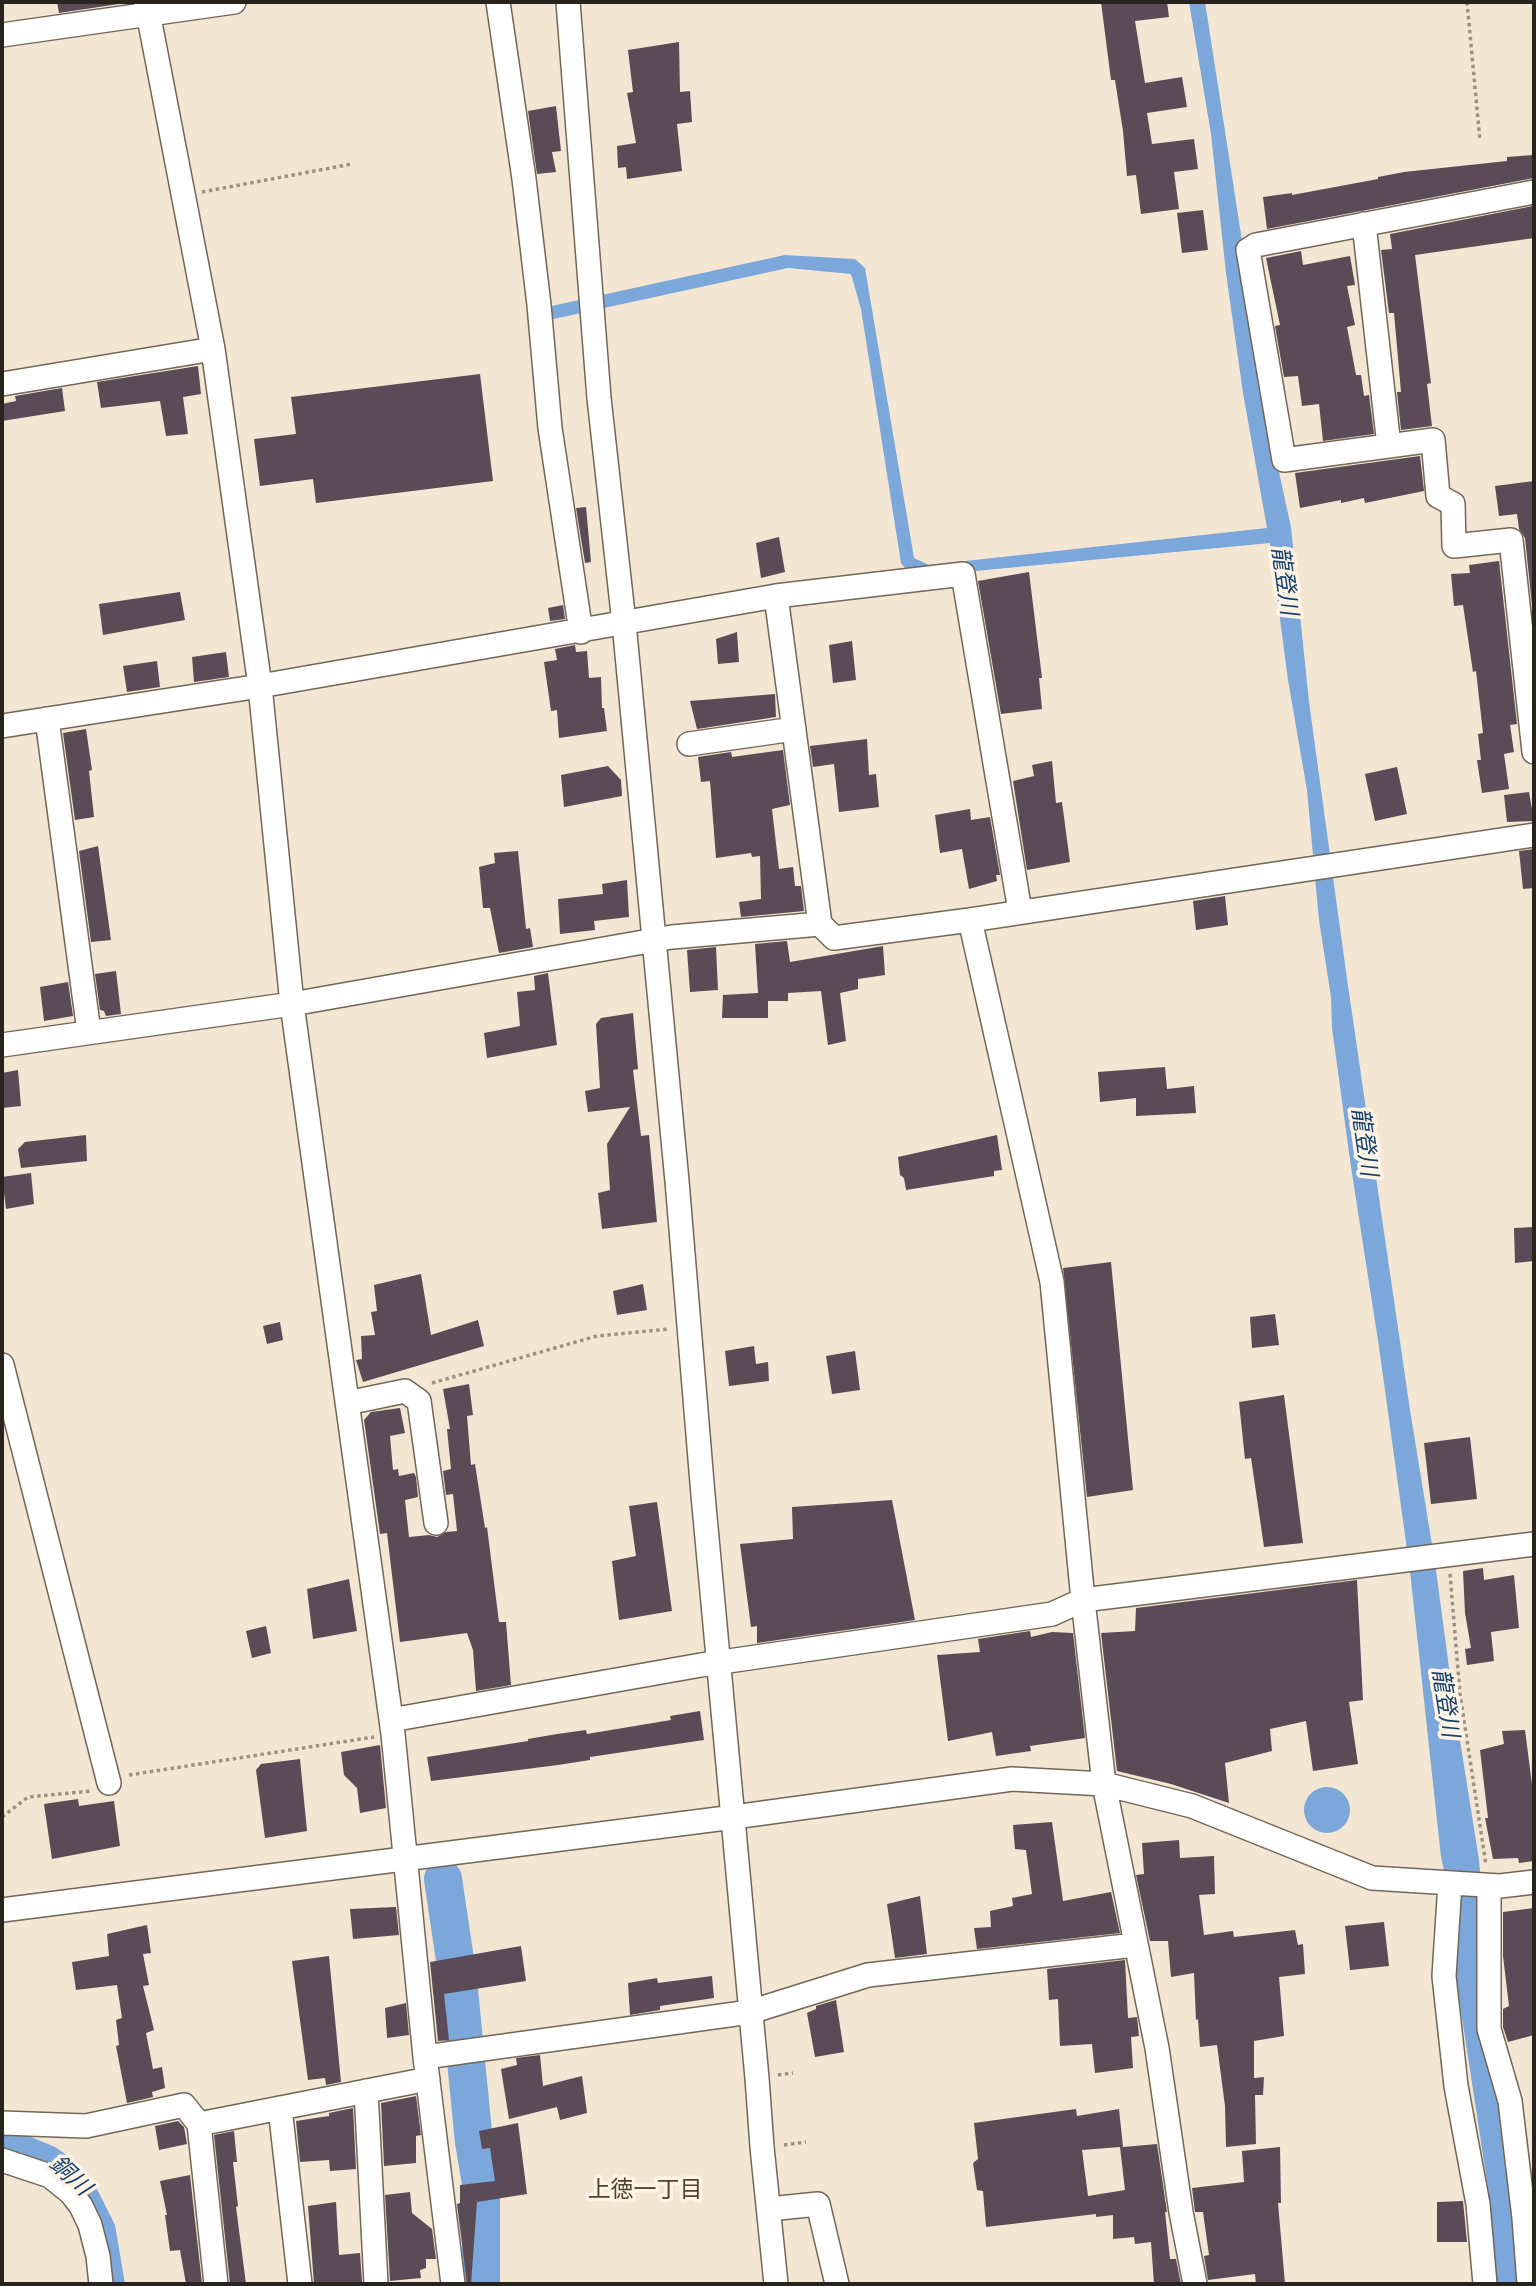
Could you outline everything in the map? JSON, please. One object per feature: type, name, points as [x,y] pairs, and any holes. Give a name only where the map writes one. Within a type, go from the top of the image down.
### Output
[{"type":"street","points":[[2,35],[148,8],[234,2]]},
{"type":"street","points":[[498,2],[524,179],[550,428],[581,632]]},
{"type":"street","points":[[568,2],[599,398],[624,623],[776,2284]]},
{"type":"street","points":[[148,8],[212,349],[260,686],[292,1004],[392,1727],[404,1858],[453,2284]]},
{"type":"street","points":[[1534,192],[1256,245],[1248,250],[1284,460],[1433,440],[1438,496],[1453,504],[1454,546],[1511,541],[1534,752]]},
{"type":"street","points":[[1364,224],[1389,446]]},
{"type":"street","points":[[2,384],[212,349]]},
{"type":"street","points":[[2,726],[260,686],[776,596],[963,574],[1020,911]]},
{"type":"street","points":[[776,596],[820,924],[834,937],[970,920],[1534,835]]},
{"type":"street","points":[[47,719],[89,1032]]},
{"type":"street","points":[[689,744],[794,729]]},
{"type":"street","points":[[970,920],[1052,1282],[1104,1784],[1157,2048],[1181,2212],[1195,2284]]},
{"type":"street","points":[[2,1045],[292,1004],[653,941],[820,924]]},
{"type":"street","points":[[2,1366],[109,1783]]},
{"type":"street","points":[[347,1404],[405,1391],[419,1401],[436,1523]]},
{"type":"street","points":[[392,1727],[720,1663],[1052,1614],[1083,1600],[1534,1544]]},
{"type":"street","points":[[2,1910],[1012,1779],[1104,1784],[1192,1806],[1372,1878],[1489,1886],[1534,1882]]},
{"type":"street","points":[[1450,1883],[1444,1976],[1456,2086],[1478,2204],[1485,2284]]},
{"type":"street","points":[[1489,1886],[1489,2029],[1510,2101],[1529,2218],[1528,2284]]},
{"type":"street","points":[[199,2124],[366,2091],[427,2068],[750,2012],[868,1975],[1135,1945]]},
{"type":"street","points":[[366,2091],[376,2284]]},
{"type":"street","points":[[2,2123],[86,2126],[184,2105],[199,2124],[216,2284]]},
{"type":"street","points":[[280,2108],[300,2284]]},
{"type":"street","points":[[2,2160],[50,2176],[71,2193],[90,2225],[101,2284]]},
{"type":"street","points":[[769,2209],[818,2204],[837,2284]]},
{"type":"path","points":[[1467,2],[1480,141]]},
{"type":"path","points":[[183,196],[352,164]]},
{"type":"path","points":[[405,1391],[597,1336],[674,1329]]},
{"type":"path","points":[[1449,1554],[1460,1694],[1489,1886]]},
{"type":"path","points":[[2,1817],[28,1797],[102,1790],[114,1777],[392,1727]]},
{"type":"water","name":"龍登川","points":[[1189,2],[1205,2],[1275,454],[1291,527],[1309,702],[1347,979],[1479,1860],[1520,2284],[1497,2284],[1495,2271],[1490,2201],[1457,1985],[1453,1913],[1441,1857],[1410,1571],[1332,1028],[1331,997],[1319,920],[1307,790],[1288,680],[1270,543],[912,577],[901,563],[861,309],[851,274],[788,268],[549,320],[547,307],[785,255],[855,259],[865,268],[914,558],[929,565],[1267,528],[1243,393],[1226,273],[1211,134]]},
{"type":"water","points":[[1327,1787],[1344,1793],[1350,1810],[1344,1827],[1327,1833],[1310,1827],[1304,1810],[1310,1793]]},
{"type":"water","name":"銅川","points":[[2,2130],[29,2136],[55,2147],[77,2162],[93,2181],[115,2225],[125,2284],[105,2284],[101,2253],[50,2170],[20,2153],[2,2148]]},
{"type":"building","points":[[57,2],[132,2],[59,13]]},
{"type":"building","points":[[1101,2],[1167,2],[1169,17],[1135,21],[1145,83],[1182,77],[1187,107],[1147,113],[1152,144],[1194,139],[1198,169],[1174,172],[1179,209],[1141,214],[1136,175],[1127,176],[1123,131],[1115,80],[1111,80]]},
{"type":"building","points":[[679,42],[680,92],[690,91],[692,122],[677,124],[682,171],[627,179],[626,167],[618,168],[617,146],[636,143],[627,93],[633,92],[628,50]]},
{"type":"building","points":[[556,106],[561,151],[552,152],[556,172],[537,174],[528,111]]},
{"type":"building","points":[[1533,155],[1534,178],[1267,229],[1263,197],[1292,195],[1404,172],[1507,161],[1507,157]]},
{"type":"building","points":[[1533,206],[1534,238],[1415,255],[1431,383],[1427,384],[1432,426],[1401,430],[1397,392],[1401,392],[1394,313],[1389,313],[1381,250],[1392,249],[1390,234]]},
{"type":"building","points":[[1203,210],[1208,250],[1182,253],[1177,213]]},
{"type":"building","points":[[1301,251],[1303,265],[1350,256],[1355,285],[1347,286],[1355,325],[1347,327],[1356,375],[1361,375],[1364,396],[1369,395],[1374,434],[1323,441],[1319,404],[1302,406],[1298,376],[1284,377],[1275,326],[1280,325],[1266,258]]},
{"type":"building","points":[[198,366],[201,394],[183,397],[188,434],[166,436],[160,401],[101,408],[97,382]]},
{"type":"building","points":[[480,374],[493,481],[316,503],[313,479],[260,486],[254,439],[296,434],[291,397]]},
{"type":"building","points":[[62,388],[65,411],[2,421],[2,404],[16,401],[15,396]]},
{"type":"building","points":[[1420,456],[1424,491],[1365,503],[1364,498],[1300,508],[1295,473]]},
{"type":"building","points":[[1534,481],[1534,625],[1525,538],[1519,529],[1517,514],[1499,516],[1495,486]]},
{"type":"building","points":[[586,507],[591,562],[585,563],[576,508]]},
{"type":"building","points":[[779,537],[785,572],[761,578],[756,543]]},
{"type":"building","points":[[1499,561],[1517,724],[1510,725],[1514,752],[1504,754],[1509,789],[1482,793],[1477,760],[1481,760],[1478,734],[1483,733],[1476,671],[1473,672],[1463,605],[1454,606],[1451,574],[1470,573],[1469,565]]},
{"type":"building","points":[[1029,572],[1042,678],[1039,678],[1042,709],[1001,714],[978,581]]},
{"type":"building","points":[[180,592],[185,620],[103,635],[99,604]]},
{"type":"building","points":[[563,605],[565,619],[550,621],[548,608]]},
{"type":"building","points":[[737,632],[739,662],[718,664],[716,639]]},
{"type":"building","points":[[852,641],[856,680],[833,683],[829,645]]},
{"type":"building","points":[[575,645],[576,652],[587,651],[589,678],[601,677],[602,708],[607,731],[559,738],[557,710],[551,711],[544,662],[557,660],[555,649]]},
{"type":"building","points":[[226,652],[229,677],[194,682],[192,657]]},
{"type":"building","points":[[157,661],[160,687],[127,692],[123,666]]},
{"type":"building","points":[[775,694],[776,717],[697,729],[690,701]]},
{"type":"building","points":[[86,729],[92,770],[89,771],[94,817],[75,820],[63,733]]},
{"type":"building","points":[[867,739],[869,775],[876,774],[879,807],[839,812],[834,764],[813,767],[810,746]]},
{"type":"building","points":[[783,750],[790,805],[772,809],[779,869],[793,867],[795,886],[801,886],[804,911],[741,917],[739,902],[761,899],[760,856],[752,857],[751,853],[716,858],[710,781],[701,782],[698,757],[731,752],[732,757]]},
{"type":"building","points":[[1052,761],[1056,803],[1062,802],[1070,862],[1027,870],[1013,781],[1034,776],[1032,765]]},
{"type":"building","points":[[608,766],[621,780],[622,796],[564,807],[561,775]]},
{"type":"building","points":[[1397,767],[1407,814],[1375,821],[1365,774]]},
{"type":"building","points":[[1529,792],[1534,821],[1507,822],[1504,795]]},
{"type":"building","points":[[970,809],[971,820],[990,817],[1000,875],[996,875],[997,881],[969,889],[962,849],[940,853],[935,815]]},
{"type":"building","points":[[98,846],[111,940],[91,942],[79,851]]},
{"type":"building","points":[[1534,849],[1534,888],[1523,889],[1519,851]]},
{"type":"building","points":[[518,851],[526,929],[530,928],[533,947],[499,953],[490,908],[483,908],[479,867],[495,863],[494,853]]},
{"type":"building","points":[[627,880],[629,917],[594,921],[595,930],[560,934],[558,899],[603,894],[602,884]]},
{"type":"building","points":[[1225,896],[1228,925],[1196,930],[1193,901]]},
{"type":"building","points":[[787,941],[790,962],[883,946],[885,975],[858,979],[858,989],[840,993],[846,1041],[828,1045],[821,991],[788,993],[788,1001],[768,1001],[768,1018],[722,1018],[723,995],[758,993],[755,944]]},
{"type":"building","points":[[716,947],[718,990],[690,992],[687,950]]},
{"type":"building","points":[[116,971],[121,1014],[106,1016],[104,1011],[100,1010],[95,974]]},
{"type":"building","points":[[548,973],[557,1045],[487,1058],[484,1033],[520,1026],[517,992],[535,990],[534,976]]},
{"type":"building","points":[[68,982],[73,1016],[44,1021],[40,987]]},
{"type":"building","points":[[633,1013],[638,1069],[633,1070],[641,1136],[649,1135],[657,1222],[602,1229],[598,1193],[610,1190],[607,1144],[630,1107],[588,1112],[585,1091],[600,1088],[596,1024],[601,1018]]},
{"type":"building","points":[[1165,1067],[1167,1089],[1194,1086],[1196,1113],[1136,1116],[1136,1098],[1100,1102],[1098,1072]]},
{"type":"building","points":[[18,1070],[21,1106],[2,1108],[2,1073]]},
{"type":"building","points":[[86,1135],[87,1161],[21,1168],[18,1149],[25,1142]]},
{"type":"building","points":[[997,1135],[1002,1170],[994,1171],[994,1176],[906,1190],[904,1178],[900,1175],[898,1157]]},
{"type":"building","points":[[31,1173],[34,1204],[6,1209],[2,1177]]},
{"type":"building","points":[[1534,1227],[1534,1261],[1515,1263],[1514,1228]]},
{"type":"building","points":[[1111,1262],[1133,1490],[1087,1497],[1063,1268]]},
{"type":"building","points":[[421,1274],[431,1335],[478,1320],[484,1346],[363,1382],[356,1360],[362,1359],[361,1336],[375,1335],[371,1312],[377,1311],[374,1285]]},
{"type":"building","points":[[643,1284],[647,1310],[617,1315],[613,1291]]},
{"type":"building","points":[[1275,1314],[1279,1345],[1252,1348],[1250,1317]]},
{"type":"building","points":[[280,1322],[283,1340],[267,1344],[263,1326]]},
{"type":"building","points":[[754,1346],[756,1364],[768,1362],[769,1381],[729,1386],[725,1351]]},
{"type":"building","points":[[855,1351],[860,1390],[832,1394],[826,1356]]},
{"type":"building","points":[[469,1384],[473,1415],[467,1416],[471,1465],[475,1464],[485,1528],[487,1527],[499,1622],[506,1622],[511,1685],[476,1691],[473,1650],[467,1633],[400,1642],[387,1533],[380,1534],[364,1420],[371,1412],[400,1408],[405,1433],[390,1436],[393,1470],[398,1469],[399,1476],[414,1473],[416,1477],[418,1497],[405,1500],[409,1537],[437,1537],[446,1532],[457,1531],[453,1494],[446,1495],[443,1471],[451,1469],[447,1429],[450,1429],[443,1389]]},
{"type":"building","points":[[1284,1395],[1303,1543],[1264,1547],[1251,1458],[1245,1459],[1239,1402]]},
{"type":"building","points":[[1470,1437],[1477,1499],[1431,1504],[1424,1443]]},
{"type":"building","points":[[892,1500],[915,1620],[757,1643],[757,1626],[751,1627],[740,1544],[793,1539],[792,1507]]},
{"type":"building","points":[[657,1502],[672,1611],[619,1620],[612,1561],[636,1556],[629,1506]]},
{"type":"building","points":[[1483,1568],[1484,1580],[1514,1575],[1519,1628],[1491,1632],[1494,1661],[1467,1665],[1465,1649],[1471,1648],[1465,1613],[1463,1571]]},
{"type":"building","points":[[349,1579],[357,1631],[313,1639],[307,1589]]},
{"type":"building","points":[[1357,1580],[1363,1700],[1349,1702],[1358,1764],[1313,1771],[1306,1721],[1270,1729],[1272,1751],[1225,1763],[1229,1803],[1171,1784],[1117,1771],[1101,1633],[1135,1631],[1136,1608]]},
{"type":"building","points":[[266,1626],[271,1653],[252,1658],[246,1631]]},
{"type":"building","points":[[1030,1631],[1031,1637],[1052,1632],[1073,1633],[1085,1738],[1030,1746],[1031,1751],[996,1756],[992,1732],[948,1741],[937,1655],[980,1652],[978,1639]]},
{"type":"building","points":[[700,1711],[704,1740],[590,1757],[590,1760],[558,1765],[431,1781],[427,1757],[557,1734],[586,1730],[587,1734],[671,1720],[670,1716]]},
{"type":"building","points":[[1525,1730],[1534,1800],[1534,1861],[1519,1863],[1518,1858],[1493,1859],[1485,1818],[1488,1818],[1480,1750],[1504,1744],[1502,1731]]},
{"type":"building","points":[[380,1745],[386,1808],[360,1813],[357,1788],[344,1775],[341,1752]]},
{"type":"building","points":[[300,1759],[307,1831],[265,1838],[256,1770],[261,1764]]},
{"type":"building","points":[[78,1799],[79,1806],[114,1801],[120,1846],[52,1859],[44,1804]]},
{"type":"building","points":[[1052,1822],[1063,1901],[1111,1892],[1120,1933],[977,1949],[974,1928],[991,1927],[990,1911],[1013,1906],[1012,1898],[1032,1894],[1026,1850],[1015,1849],[1013,1825]]},
{"type":"building","points":[[1179,1840],[1180,1858],[1214,1856],[1215,1894],[1199,1895],[1204,1935],[1233,1931],[1234,1937],[1295,1930],[1298,1945],[1303,1944],[1305,1974],[1279,1977],[1284,2036],[1254,2041],[1254,2078],[1264,2077],[1263,2095],[1255,2095],[1256,2144],[1226,2147],[1225,2106],[1217,2045],[1200,2047],[1194,1973],[1171,1977],[1168,1941],[1150,1941],[1136,1875],[1144,1874],[1142,1843]]},
{"type":"building","points":[[920,1896],[927,1954],[895,1958],[887,1904]]},
{"type":"building","points":[[396,1907],[399,1935],[353,1939],[350,1909]]},
{"type":"building","points":[[1534,1908],[1534,2035],[1508,2042],[1503,2027],[1503,2009],[1509,2006],[1503,1956],[1503,1912]]},
{"type":"building","points":[[1384,1922],[1389,1966],[1350,1970],[1345,1926]]},
{"type":"building","points":[[147,1925],[151,1953],[143,1954],[149,1985],[143,1986],[154,2030],[146,2033],[153,2069],[162,2067],[165,2088],[152,2092],[153,2097],[127,2103],[116,2046],[119,2045],[116,2020],[122,2018],[117,1985],[76,1990],[72,1962],[109,1956],[107,1934]]},
{"type":"building","points":[[521,1946],[526,1981],[444,1994],[449,2040],[438,2041],[430,1962]]},
{"type":"building","points":[[329,1956],[341,2082],[326,2085],[325,2078],[308,2080],[292,1961]]},
{"type":"building","points":[[1125,1960],[1128,2018],[1137,2017],[1139,2036],[1131,2037],[1133,2068],[1095,2073],[1092,2044],[1060,2046],[1058,1999],[1049,2000],[1047,1969]]},
{"type":"building","points":[[712,1976],[714,1998],[660,2006],[660,2010],[630,2015],[628,1983],[657,1978],[658,1983]]},
{"type":"building","points":[[836,2000],[844,2052],[815,2057],[807,2013],[816,2009],[816,2006]]},
{"type":"building","points":[[406,2003],[409,2035],[387,2038],[385,2008]]},
{"type":"building","points":[[540,2055],[543,2086],[582,2076],[587,2113],[560,2120],[557,2107],[509,2119],[501,2069],[517,2065],[516,2058]]},
{"type":"building","points":[[416,2096],[421,2135],[416,2136],[416,2163],[384,2166],[381,2103]]},
{"type":"building","points":[[353,2108],[356,2169],[330,2171],[329,2160],[300,2162],[296,2121],[329,2116],[329,2113]]},
{"type":"building","points":[[1076,2109],[1077,2116],[1119,2109],[1123,2147],[1157,2144],[1167,2212],[1170,2259],[1176,2259],[1181,2284],[1154,2284],[1151,2242],[1135,2244],[1134,2237],[1113,2239],[1113,2215],[1096,2217],[1096,2214],[986,2227],[983,2191],[977,2190],[973,2163],[978,2159],[974,2123]],"holes":[[[1120,2147],[1125,2190],[1088,2196],[1082,2150]]]},
{"type":"building","points":[[178,2121],[184,2127],[187,2144],[159,2150],[155,2126]]},
{"type":"building","points":[[518,2123],[527,2194],[477,2202],[471,2284],[467,2284],[457,2204],[460,2203],[460,2185],[495,2181],[490,2148],[482,2149],[479,2131]]},
{"type":"building","points":[[234,2131],[237,2162],[233,2162],[236,2207],[246,2284],[230,2284],[214,2135]]},
{"type":"building","points":[[1280,2147],[1281,2203],[1278,2203],[1285,2284],[1256,2284],[1255,2274],[1208,2280],[1204,2256],[1209,2255],[1203,2212],[1195,2212],[1192,2188],[1244,2182],[1242,2151]]},
{"type":"building","points":[[190,2175],[202,2284],[186,2284],[180,2250],[170,2251],[167,2215],[160,2181]]},
{"type":"building","points":[[410,2192],[412,2213],[432,2229],[436,2259],[426,2259],[426,2268],[420,2270],[421,2278],[390,2281],[385,2195]]},
{"type":"building","points":[[1463,2201],[1467,2242],[1437,2242],[1437,2202]]},
{"type":"building","points":[[336,2202],[339,2255],[360,2253],[362,2282],[314,2284],[308,2206]]},
{"type":"waterway","points":[[443,1879],[458,1980],[474,2142],[481,2183],[481,2284]]},
{"type":"district","name":"上徳一丁目","points":[[645,2190]]}]
